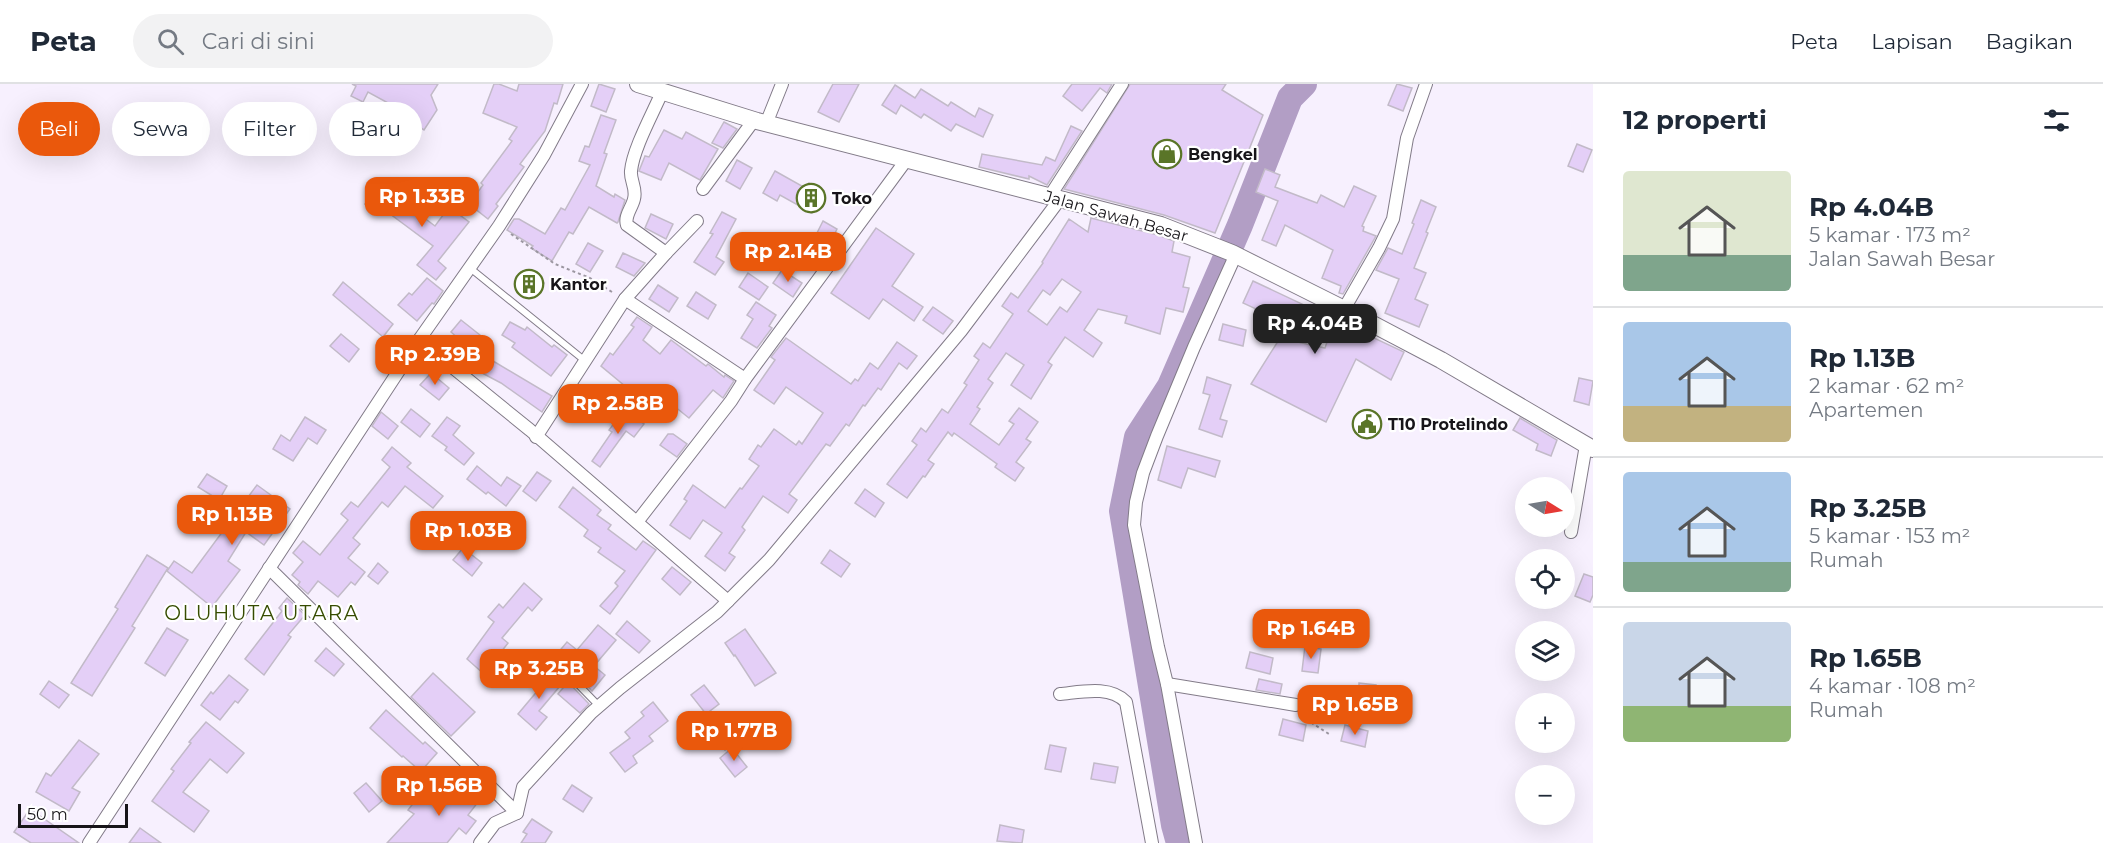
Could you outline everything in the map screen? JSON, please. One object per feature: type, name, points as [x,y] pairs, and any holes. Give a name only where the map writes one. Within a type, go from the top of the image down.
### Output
[{"type":"main road","name":"Jalan Sawah Besar","points":[[638,84],[760,122],[1161,225],[1203,241],[1234,254],[1441,360],[1589,447]]},
{"type":"street","points":[[91,842],[419,340],[499,226],[544,155],[582,84]]},
{"type":"street","points":[[704,189],[760,122],[782,84]]},
{"type":"street","points":[[517,813],[523,787],[564,742],[599,706],[686,638],[728,601],[769,560],[844,472],[989,296],[1055,198],[1122,84]]},
{"type":"street","points":[[1344,309],[1389,231],[1407,138],[1426,84]]},
{"type":"street","points":[[662,92],[634,157],[630,174],[636,190],[626,220],[627,225],[666,253]]},
{"type":"street","points":[[637,522],[731,401],[908,159]]},
{"type":"street","points":[[536,436],[621,297],[697,221]]},
{"type":"street","points":[[1196,843],[1167,684],[1134,525],[1136,502],[1143,473],[1157,435],[1234,254]]},
{"type":"street","points":[[621,297],[745,379]]},
{"type":"street","points":[[419,340],[536,436],[728,601]]},
{"type":"street","points":[[1575,513],[1589,447]]},
{"type":"street","points":[[269,568],[517,813]]},
{"type":"street","points":[[1167,684],[1296,705]]},
{"type":"street","points":[[1060,694],[1110,692],[1120,695],[1126,702],[1152,843]]},
{"type":"street","points":[[480,843],[495,823],[517,813]]},
{"type":"lane","points":[[469,268],[584,360]]},
{"type":"lane","points":[[568,674],[599,706]]},
{"type":"path","points":[[499,226],[555,264],[590,278],[621,297]]},
{"type":"path","points":[[1329,734],[1299,715],[1296,712],[1296,705],[1305,701],[1331,704],[1346,695]]},
{"type":"building","points":[[352,84],[438,84],[431,95],[437,110],[424,130],[422,129],[422,102],[386,102],[368,92],[363,102],[351,96],[356,86]]},
{"type":"building","points":[[494,84],[517,91],[519,84],[563,84],[545,131],[520,164],[524,167],[496,204],[498,206],[488,219],[469,204],[483,185],[481,183],[512,141],[509,139],[517,127],[483,113]]},
{"type":"building","points":[[599,84],[615,89],[606,112],[591,106]]},
{"type":"building","points":[[833,84],[859,84],[839,122],[818,112]]},
{"type":"building","points":[[1072,84],[1112,84],[1107,93],[1100,88],[1082,111],[1063,96]]},
{"type":"building","name":"Bengkel","points":[[1130,84],[1226,84],[1222,90],[1263,115],[1215,233],[1164,215],[1064,189]]},
{"type":"building","points":[[1397,84],[1412,88],[1403,111],[1388,105]]},
{"type":"building","points":[[895,85],[915,98],[921,89],[948,106],[951,102],[975,117],[979,108],[993,115],[983,137],[956,124],[951,131],[924,114],[921,118],[901,105],[896,114],[882,105]]},
{"type":"building","points":[[601,115],[616,120],[604,153],[607,154],[596,186],[614,197],[615,194],[625,200],[618,222],[589,207],[573,234],[569,232],[552,261],[507,230],[514,219],[519,219],[545,234],[561,208],[565,210],[590,165],[579,161],[585,146],[589,147]]},
{"type":"building","points":[[724,122],[737,129],[723,148],[712,143]]},
{"type":"building","points":[[1071,126],[1082,131],[1047,185],[1029,176],[1029,179],[979,167],[982,154],[1042,165],[1046,157],[1055,161]]},
{"type":"building","points":[[664,130],[682,139],[686,132],[718,149],[700,180],[669,163],[661,180],[639,171],[645,156],[649,157]]},
{"type":"building","points":[[1577,144],[1592,150],[1583,172],[1568,166]]},
{"type":"building","points":[[737,160],[752,168],[740,189],[726,181]]},
{"type":"building","points":[[1265,169],[1280,175],[1275,187],[1317,203],[1321,195],[1344,207],[1354,186],[1376,196],[1362,226],[1363,231],[1376,236],[1343,294],[1339,293],[1341,286],[1322,278],[1333,250],[1285,225],[1276,246],[1262,240],[1278,201],[1256,192]]},
{"type":"building","points":[[775,171],[807,189],[809,183],[824,191],[812,213],[780,195],[777,201],[763,193]]},
{"type":"building","points":[[379,184],[435,226],[449,207],[469,222],[438,261],[446,268],[436,280],[417,265],[433,246],[382,208],[379,213],[365,204]]},
{"type":"building","points":[[1421,200],[1436,207],[1414,268],[1426,273],[1415,299],[1428,305],[1419,327],[1385,313],[1399,279],[1376,270],[1388,248],[1402,254]]},
{"type":"building","points":[[722,212],[736,219],[716,257],[724,262],[715,275],[694,262],[713,234],[710,233]]},
{"type":"building","points":[[651,214],[673,224],[666,239],[645,228]]},
{"type":"building","points":[[1091,218],[1174,241],[1172,252],[1190,257],[1183,287],[1189,288],[1183,312],[1166,308],[1160,334],[1125,323],[1127,316],[1098,309],[1084,330],[1102,343],[1093,357],[1065,337],[1048,362],[1052,365],[1031,399],[1011,385],[1024,365],[1006,353],[988,379],[993,383],[977,407],[980,409],[970,424],[999,445],[1014,424],[1009,421],[1019,408],[1038,422],[1026,439],[1031,442],[1016,462],[1024,468],[1015,481],[995,467],[997,464],[954,433],[952,436],[948,432],[928,460],[934,464],[907,498],[887,484],[917,445],[912,441],[921,428],[926,432],[942,409],[948,413],[967,385],[964,383],[979,360],[974,356],[983,343],[990,348],[1013,314],[1002,306],[1011,293],[1018,298],[1043,263],[1069,219],[1088,232]],"holes":[[[1062,279],[1081,292],[1067,312],[1060,307],[1047,325],[1028,311],[1043,290],[1050,295]]]},
{"type":"building","points":[[823,221],[837,229],[826,251],[812,243]]},
{"type":"building","points":[[876,228],[914,254],[892,286],[923,307],[914,321],[883,299],[869,319],[831,293]]},
{"type":"building","points":[[588,243],[603,251],[590,272],[576,264]]},
{"type":"building","points":[[623,253],[645,263],[634,276],[616,267]]},
{"type":"building","points":[[782,270],[802,283],[793,297],[773,283]]},
{"type":"building","name":"Kantor","points":[[523,271],[544,283],[535,297],[515,285]]},
{"type":"building","points":[[748,273],[768,287],[759,300],[739,287]]},
{"type":"building","points":[[427,278],[443,291],[417,321],[398,305],[409,293],[412,295]]},
{"type":"building","points":[[1253,281],[1404,352],[1391,380],[1356,359],[1326,422],[1251,384],[1280,338],[1325,348],[1327,342],[1243,303]]},
{"type":"building","points":[[343,282],[393,324],[383,337],[333,295]]},
{"type":"building","points":[[658,285],[678,298],[669,312],[649,299]]},
{"type":"building","points":[[696,292],[716,305],[708,319],[687,306]]},
{"type":"building","points":[[756,302],[776,315],[769,326],[772,328],[757,348],[741,338],[753,319],[747,315]]},
{"type":"building","points":[[933,307],[953,321],[943,334],[923,320]]},
{"type":"building","points":[[637,317],[652,327],[643,340],[660,354],[671,340],[706,366],[708,364],[724,377],[725,375],[734,381],[723,398],[713,390],[689,418],[674,406],[668,414],[646,397],[643,401],[601,366],[610,353],[613,355],[634,327],[631,325]]},
{"type":"building","points":[[461,320],[480,335],[469,348],[451,332]]},
{"type":"building","points":[[510,322],[525,330],[527,327],[552,347],[554,345],[567,355],[551,376],[512,347],[515,343],[502,335]]},
{"type":"building","points":[[1223,324],[1246,330],[1243,346],[1219,340]]},
{"type":"building","points":[[341,334],[359,349],[349,362],[330,346]]},
{"type":"building","points":[[786,338],[851,384],[855,379],[858,381],[870,363],[878,369],[897,342],[917,356],[907,369],[899,363],[881,390],[878,388],[849,426],[846,424],[830,446],[826,444],[789,494],[797,500],[788,513],[763,496],[742,527],[745,530],[729,553],[735,557],[725,571],[705,556],[722,533],[703,520],[690,539],[670,525],[687,501],[684,499],[693,485],[725,508],[759,466],[749,459],[758,445],[761,447],[774,429],[796,445],[799,441],[802,444],[823,413],[786,387],[774,404],[754,390],[775,360],[771,357]]},
{"type":"building","points":[[488,358],[552,396],[542,412],[501,383],[480,372]]},
{"type":"building","points":[[431,373],[449,388],[439,400],[420,385]]},
{"type":"building","points":[[1207,377],[1231,385],[1220,419],[1227,421],[1222,437],[1199,429],[1210,395],[1203,393]]},
{"type":"building","points":[[1579,378],[1593,381],[1589,405],[1574,401]]},
{"type":"building","points":[[586,392],[599,402],[585,421],[572,412]]},
{"type":"building","points":[[411,409],[430,424],[420,437],[401,422]]},
{"type":"building","points":[[624,410],[644,424],[634,437],[626,431],[600,467],[592,461],[612,432],[609,430]]},
{"type":"building","points":[[381,412],[398,426],[388,439],[372,426]]},
{"type":"building","points":[[305,417],[326,430],[317,444],[308,438],[293,461],[273,449],[281,435],[290,441]]},
{"type":"building","points":[[447,417],[460,426],[453,435],[474,453],[464,465],[445,450],[447,447],[432,436]]},
{"type":"building","points":[[1520,418],[1557,440],[1551,456],[1536,450],[1538,444],[1513,430]]},
{"type":"building","points":[[668,434],[673,434],[687,444],[677,457],[660,445]]},
{"type":"building","points":[[1167,446],[1220,461],[1215,477],[1188,468],[1181,488],[1158,480]]},
{"type":"building","points":[[392,447],[411,463],[407,467],[443,496],[433,508],[405,486],[388,507],[382,502],[353,538],[360,544],[348,558],[365,572],[355,585],[351,582],[338,597],[318,581],[308,594],[298,585],[300,582],[292,575],[303,562],[293,553],[303,541],[320,555],[348,520],[341,514],[351,502],[358,507],[390,467],[382,460]]},
{"type":"building","points":[[477,466],[501,486],[507,477],[521,486],[506,506],[467,479]]},
{"type":"building","points":[[537,472],[551,481],[536,501],[523,491]]},
{"type":"building","points":[[207,474],[227,486],[219,500],[198,487]]},
{"type":"building","points":[[257,485],[290,509],[264,545],[246,532],[228,561],[240,570],[212,607],[167,571],[174,561],[192,573]]},
{"type":"building","points":[[573,487],[601,510],[597,515],[611,525],[608,529],[636,550],[643,541],[656,550],[610,614],[600,606],[618,586],[615,583],[625,571],[598,552],[601,548],[584,536],[588,530],[559,507]]},
{"type":"building","points":[[865,489],[884,503],[875,517],[855,503]]},
{"type":"building","points":[[463,548],[482,563],[472,576],[453,560]]},
{"type":"building","points":[[830,550],[850,564],[841,577],[821,563]]},
{"type":"building","points":[[147,555],[168,568],[132,626],[135,628],[92,696],[71,683],[118,609],[115,607]]},
{"type":"building","points":[[378,563],[388,572],[378,584],[368,576]]},
{"type":"building","points":[[672,567],[691,582],[680,595],[662,579]]},
{"type":"building","points":[[1584,574],[1593,577],[1593,595],[1590,602],[1575,596]]},
{"type":"building","points":[[524,583],[542,599],[532,611],[528,607],[502,638],[508,643],[485,675],[467,659],[494,622],[488,617],[499,604],[503,608]]},
{"type":"building","points":[[287,598],[305,615],[288,635],[291,637],[264,675],[245,659],[282,611],[279,608]]},
{"type":"building","points":[[627,621],[650,641],[639,653],[616,634]]},
{"type":"building","points":[[598,625],[616,640],[594,666],[605,675],[592,691],[575,673],[577,671],[557,654],[567,642],[577,650]]},
{"type":"building","points":[[167,628],[188,640],[165,676],[145,663]]},
{"type":"building","points":[[745,629],[776,673],[755,686],[725,643]]},
{"type":"building","points":[[1305,646],[1321,649],[1318,673],[1302,671]]},
{"type":"building","points":[[326,648],[344,664],[334,676],[315,661]]},
{"type":"building","points":[[1250,652],[1273,658],[1270,674],[1246,668]]},
{"type":"building","points":[[542,671],[560,686],[539,711],[547,717],[536,730],[518,714],[539,689],[531,683]]},
{"type":"building","points":[[433,673],[475,712],[451,736],[411,697]]},
{"type":"building","points":[[229,675],[248,690],[238,703],[235,701],[220,720],[201,705]]},
{"type":"building","points":[[1259,679],[1282,684],[1280,694],[1256,690]]},
{"type":"building","points":[[49,681],[69,695],[59,708],[40,694]]},
{"type":"building","points":[[568,682],[589,704],[580,713],[558,694]]},
{"type":"building","points":[[1359,683],[1376,685],[1372,710],[1328,704],[1331,686],[1359,689]]},
{"type":"building","points":[[704,685],[719,704],[706,714],[691,695]]},
{"type":"building","points":[[653,702],[668,721],[649,736],[653,741],[633,756],[637,763],[625,772],[610,753],[630,738],[625,732],[644,716],[641,712]]},
{"type":"building","points":[[386,710],[423,744],[425,742],[437,753],[423,769],[419,770],[402,757],[370,728]]},
{"type":"building","points":[[1283,719],[1306,725],[1303,741],[1279,735]]},
{"type":"building","points":[[723,721],[738,740],[725,750],[710,731]]},
{"type":"building","points":[[206,722],[244,753],[227,773],[210,759],[183,792],[209,811],[194,832],[152,801],[174,771],[171,769],[191,743],[189,742]]},
{"type":"building","points":[[1345,725],[1368,731],[1365,747],[1341,741]]},
{"type":"building","points":[[79,740],[99,754],[72,788],[80,792],[69,811],[36,792],[46,773],[51,776]]},
{"type":"building","points":[[1050,745],[1066,748],[1061,772],[1045,769]]},
{"type":"building","points":[[732,748],[747,767],[735,777],[720,758]]},
{"type":"building","points":[[1094,763],[1118,767],[1115,783],[1091,779]]},
{"type":"building","points":[[463,782],[482,797],[468,815],[476,821],[466,834],[459,828],[447,843],[387,843],[414,814],[408,810],[418,797],[424,801],[438,784],[452,795]]},
{"type":"building","points":[[366,783],[382,801],[369,812],[354,793]]},
{"type":"building","points":[[572,785],[592,798],[583,812],[563,799]]},
{"type":"building","points":[[30,809],[79,843],[31,843],[14,832]]},
{"type":"building","points":[[532,819],[552,832],[545,843],[521,843],[527,834],[523,832]]},
{"type":"building","points":[[1000,825],[1024,830],[1022,843],[997,841]]},
{"type":"building","points":[[140,828],[161,843],[129,843]]},
{"type":"waterway","points":[[1179,843],[1174,825],[1122,511],[1137,437],[1170,386],[1240,225],[1290,98],[1304,84]]},
{"type":"place","name":"Bengkel","points":[[1167,154]]},
{"type":"place","name":"Toko","points":[[811,198]]},
{"type":"place","name":"Kantor","points":[[529,284]]},
{"type":"place","name":"T10 Protelindo","points":[[1367,424]]},
{"type":"district","name":"OLUHUTA UTARA","points":[[262,613]]}]
